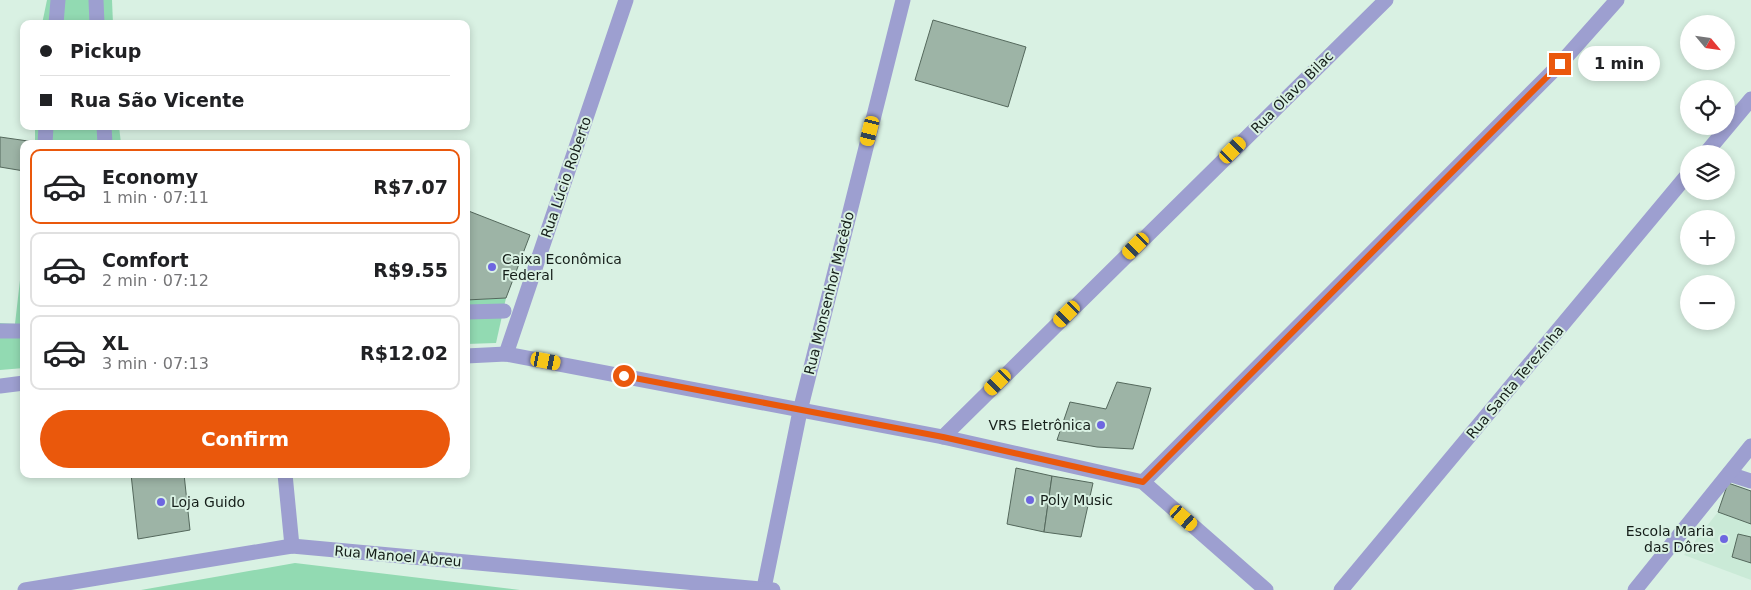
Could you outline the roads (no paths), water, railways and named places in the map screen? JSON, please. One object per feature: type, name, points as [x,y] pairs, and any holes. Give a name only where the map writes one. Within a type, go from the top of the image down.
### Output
[{"type":"street","points":[[56,20],[58,0]]},
{"type":"street","points":[[96,0],[97,20]]},
{"type":"street","name":"Rua Lúcio Roberto","points":[[506,354],[626,0]]},
{"type":"street","name":"Rua Monsenhor Macêdo","points":[[768,589],[800,411],[903,0]]},
{"type":"street","name":"Rua Olavo Bilac","points":[[943,437],[1386,0]]},
{"type":"street","points":[[1143,482],[1560,64],[1617,0]]},
{"type":"street","points":[[1713,145],[1751,99]]},
{"type":"street","name":"Rua Santa Terezinha","points":[[1341,590],[1680,185]]},
{"type":"street","points":[[470,312],[504,311]]},
{"type":"street","points":[[0,331],[20,331]]},
{"type":"street","points":[[470,356],[506,354],[943,437],[1143,482],[1266,590]]},
{"type":"street","points":[[0,386],[20,384]]},
{"type":"street","points":[[1635,590],[1751,446]]},
{"type":"street","points":[[1729,474],[1751,481]]},
{"type":"street","points":[[285,478],[292,546]]},
{"type":"street","name":"Rua Manoel Abreu","points":[[25,590],[292,546],[768,589]]},
{"type":"place","name":"Caixa Econômica Federal","points":[[492,267]]},
{"type":"place","name":"VRS Eletrônica","points":[[1101,425]]},
{"type":"place","name":"Poly Music","points":[[1030,500]]},
{"type":"place","name":"Loja Guido","points":[[161,502]]},
{"type":"place","name":"Escola Maria das Dôres","points":[[1724,539]]}]
